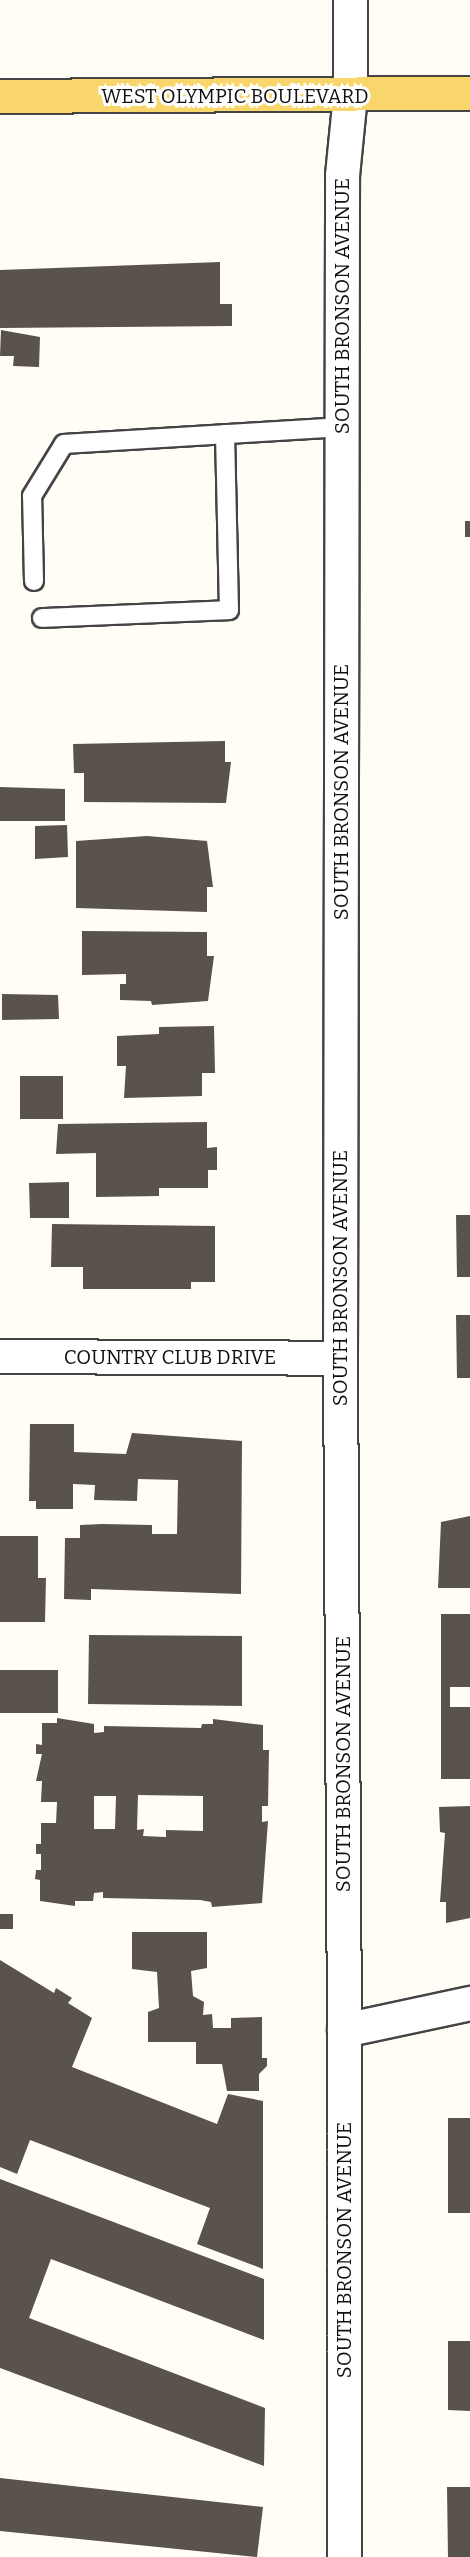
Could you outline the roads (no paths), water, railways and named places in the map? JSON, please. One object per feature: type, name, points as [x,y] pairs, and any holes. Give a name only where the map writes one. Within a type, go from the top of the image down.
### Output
[{"type":"main road","name":"WEST OLYMPIC BOULEVARD","points":[[0,96],[470,93]]},
{"type":"street","name":"SOUTH BRONSON AVENUE","points":[[344,2557],[340,1358],[342,175],[350,95],[350,0]]},
{"type":"street","name":"COUNTRY CLUB DRIVE","points":[[0,1356],[340,1358]]},
{"type":"street","points":[[344,2030],[470,2003]]},
{"type":"lane","points":[[34,581],[32,496],[64,444],[342,427]]},
{"type":"lane","points":[[42,618],[229,610],[225,434]]}]
